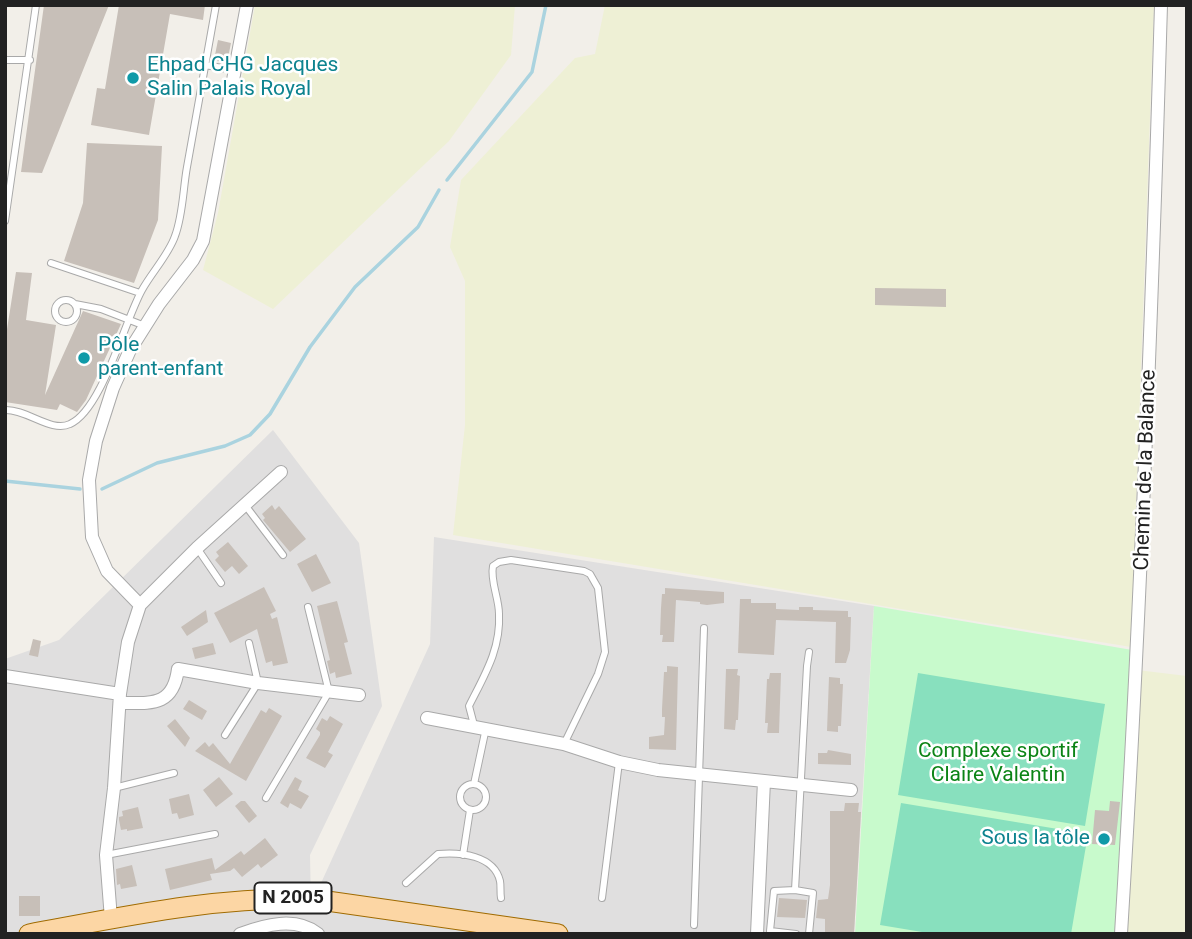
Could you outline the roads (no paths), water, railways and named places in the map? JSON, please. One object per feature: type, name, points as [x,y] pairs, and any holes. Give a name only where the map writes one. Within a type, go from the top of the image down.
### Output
[{"type":"main road","name":"N 2005","points":[[29,934],[211,904],[286,898],[313,899],[558,934]]},
{"type":"street","points":[[140,606],[107,571],[92,537],[89,480],[96,441],[113,387],[130,350],[193,260],[203,241],[247,5]]},
{"type":"street","name":"Chemin de la Balance","points":[[1121,934],[1139,623],[1152,317],[1161,5]]},
{"type":"street","points":[[111,919],[106,855],[120,699],[128,642],[140,606],[197,548],[281,472]]},
{"type":"street","points":[[5,676],[152,704],[170,694],[178,669],[258,683],[359,695]]},
{"type":"street","points":[[427,718],[565,744],[619,762],[658,770],[851,790]]},
{"type":"street","points":[[757,934],[764,781]]},
{"type":"street","points":[[240,934],[301,925],[318,934]]},
{"type":"lane","points":[[5,221],[36,5]]},
{"type":"lane","points":[[5,410],[14,409],[62,427],[81,417],[95,395],[140,293],[175,236],[216,5]]},
{"type":"lane","points":[[5,60],[30,60]]},
{"type":"lane","points":[[205,65],[236,71]]},
{"type":"lane","points":[[51,263],[140,293]]},
{"type":"lane","points":[[75,304],[94,307],[145,326]]},
{"type":"lane","points":[[245,505],[283,555]]},
{"type":"lane","points":[[197,548],[221,583]]},
{"type":"lane","points":[[474,784],[481,727],[469,706],[498,641],[499,612],[493,566],[499,562],[511,560],[584,571],[590,574],[598,589],[605,652],[598,674],[565,744]]},
{"type":"lane","points":[[266,798],[329,692],[308,607]]},
{"type":"lane","points":[[694,925],[704,628]]},
{"type":"lane","points":[[225,735],[258,683],[249,643]]},
{"type":"lane","points":[[795,890],[809,652]]},
{"type":"lane","points":[[601,898],[619,762]]},
{"type":"lane","points":[[114,789],[174,773]]},
{"type":"lane","points":[[474,784],[485,792],[485,799],[477,810],[470,810],[464,807],[460,795],[468,785],[474,784]]},
{"type":"lane","points":[[463,855],[470,810]]},
{"type":"lane","points":[[106,855],[215,834]]},
{"type":"lane","points":[[406,883],[428,860],[438,854],[463,855],[486,861],[492,866],[500,880],[500,898]]},
{"type":"lane","points":[[796,934],[770,931],[774,891],[813,892],[810,934]]},
{"type":"waterway","points":[[447,180],[532,72],[546,5]]},
{"type":"waterway","points":[[102,489],[157,463],[225,446],[250,435],[270,414],[310,347],[355,287],[418,227],[439,190]]},
{"type":"waterway","points":[[5,481],[80,489]]},
{"type":"place","name":"Ehpad CHG Jacques Salin Palais Royal","points":[[133,78]]},
{"type":"place","name":"Pôle parent-enfant","points":[[84,358]]},
{"type":"place","name":"Sous la tôle","points":[[1104,839]]},
{"type":"park label","name":"Complexe sportif Claire Valentin","points":[[998,764]]}]
